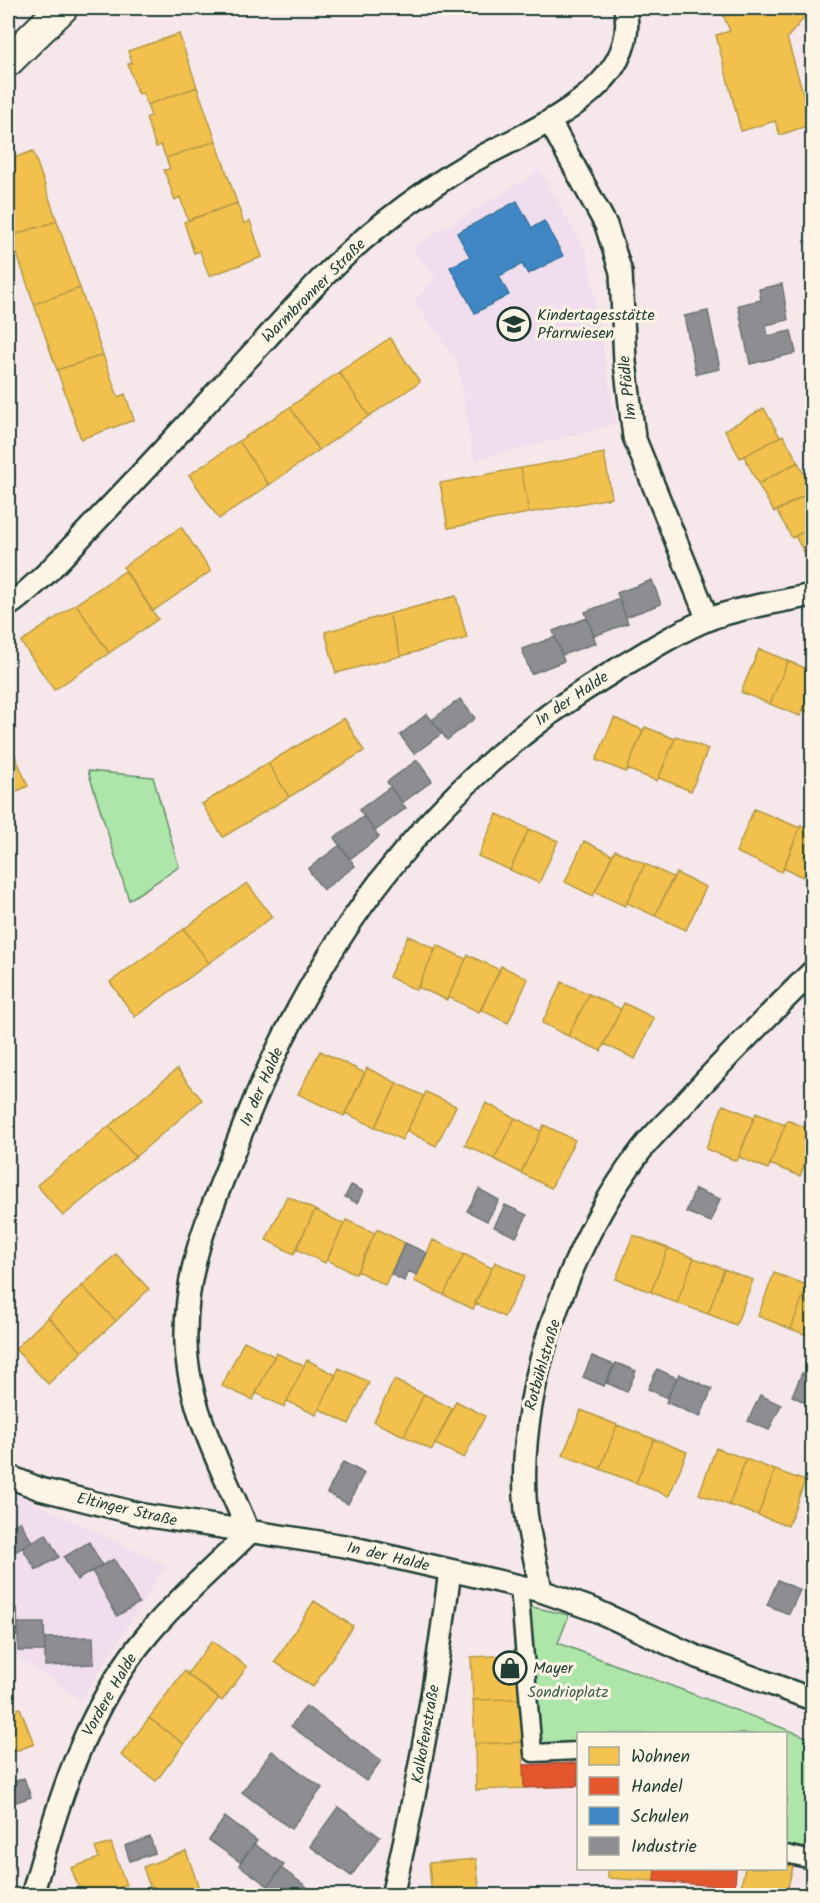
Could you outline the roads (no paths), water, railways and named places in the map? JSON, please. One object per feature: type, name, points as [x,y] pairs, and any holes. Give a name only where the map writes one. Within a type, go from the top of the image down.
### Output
[{"type":"main road","points":[[8,61],[62,8]]},
{"type":"street","name":"Warmbronner Straße","points":[[8,606],[45,574],[350,251],[426,190],[474,160],[550,122],[582,100],[606,76],[625,42],[628,21],[626,8]]},
{"type":"street","name":"Im Pfädle","points":[[550,122],[606,225],[621,272],[625,362],[634,437],[708,620]]},
{"type":"street","name":"In der Halde","points":[[542,1591],[345,1546],[249,1533],[202,1418],[189,1373],[186,1324],[191,1270],[207,1216],[253,1100],[310,983],[328,953],[412,839],[467,783],[526,730],[589,686],[655,646],[708,620],[813,595]]},
{"type":"street","name":"Rotbühlstraße","points":[[542,1591],[526,1511],[528,1419],[533,1388],[569,1278],[603,1207],[640,1152],[712,1072],[813,972]]},
{"type":"street","name":"Eltinger Straße","points":[[8,1476],[40,1489],[93,1504],[176,1522],[249,1533]]},
{"type":"street","name":"Vordere Halde","points":[[32,1896],[78,1752],[113,1686],[148,1634],[249,1533]]},
{"type":"street","name":"Kalkofenstraße","points":[[392,1896],[407,1833],[435,1687],[450,1571]]},
{"type":"street","points":[[519,1587],[533,1753],[577,1751]]},
{"type":"street","points":[[542,1591],[594,1610],[697,1657],[813,1699]]},
{"type":"street","points":[[787,1854],[813,1860]]},
{"type":"place","name":"Kindertagesstätte Pfarrwiesen","points":[[514,324]]},
{"type":"place","name":"Mayer","points":[[510,1668]]},
{"type":"park label","name":"Sondrioplatz","points":[[568,1692]]}]
